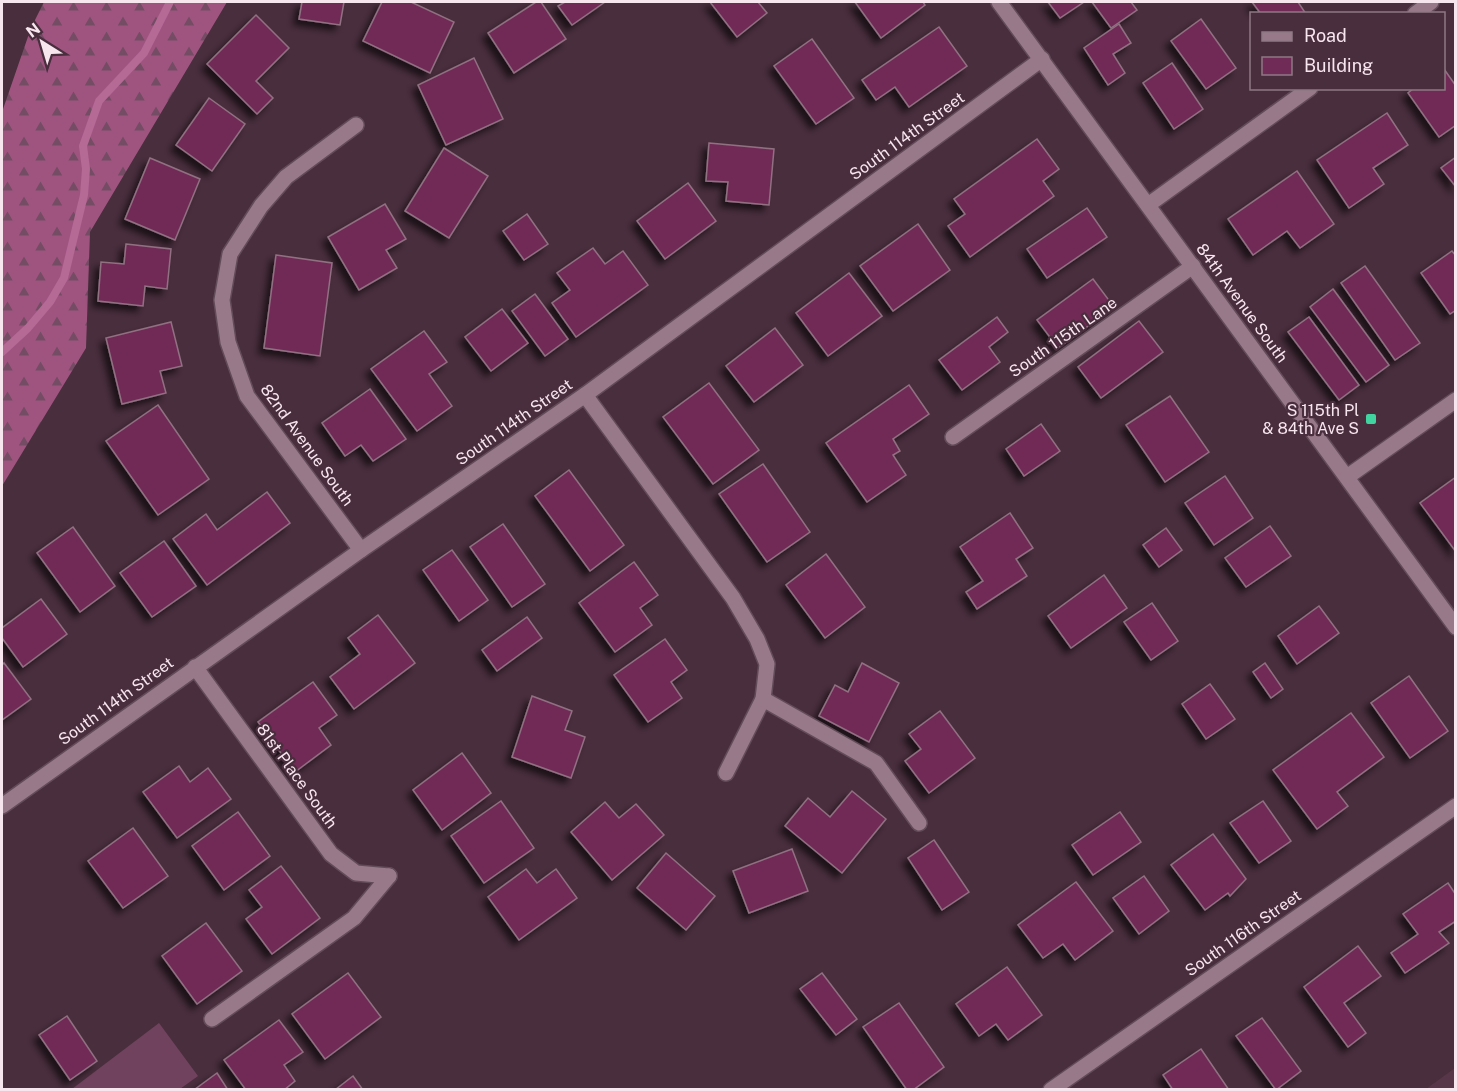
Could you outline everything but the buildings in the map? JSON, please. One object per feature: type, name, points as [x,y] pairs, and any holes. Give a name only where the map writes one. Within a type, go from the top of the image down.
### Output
[{"type":"street","name":"84th Avenue South","points":[[999,2],[1455,627]]},
{"type":"street","points":[[1417,12],[1431,2]]},
{"type":"street","name":"South 114th Street","points":[[2,806],[195,667],[585,395],[1042,59]]},
{"type":"street","points":[[1148,205],[1307,90]]},
{"type":"street","name":"82nd Avenue South","points":[[356,125],[286,177],[261,206],[230,254],[222,300],[228,342],[247,396],[361,550]]},
{"type":"street","name":"South 115th Lane","points":[[953,437],[1193,266]]},
{"type":"street","points":[[585,395],[733,598],[757,639],[767,664],[763,699],[726,773]]},
{"type":"street","points":[[1347,477],[1455,400]]},
{"type":"street","name":"81st Place South","points":[[195,667],[331,854],[356,873],[389,876],[354,918],[212,1019]]},
{"type":"street","points":[[763,699],[876,763],[919,823]]},
{"type":"street","name":"South 116th Street","points":[[1051,1089],[1455,806]]},
{"type":"shaded area","points":[[159,1023],[198,1076],[180,1089],[72,1089]]},
{"type":"shaded area","points":[[1455,1068],[1455,1089],[1426,1089]]},
{"type":"green space","points":[[44,2],[227,2],[90,232],[86,348],[2,486],[2,112],[31,28]]},
{"type":"waterway","points":[[2,352],[28,328],[50,302],[64,278],[84,195],[86,169],[83,146],[99,101],[144,53],[170,2]]},
{"type":"place","name":"S 115th Pl & 84th Ave S","points":[[1371,419]]}]
